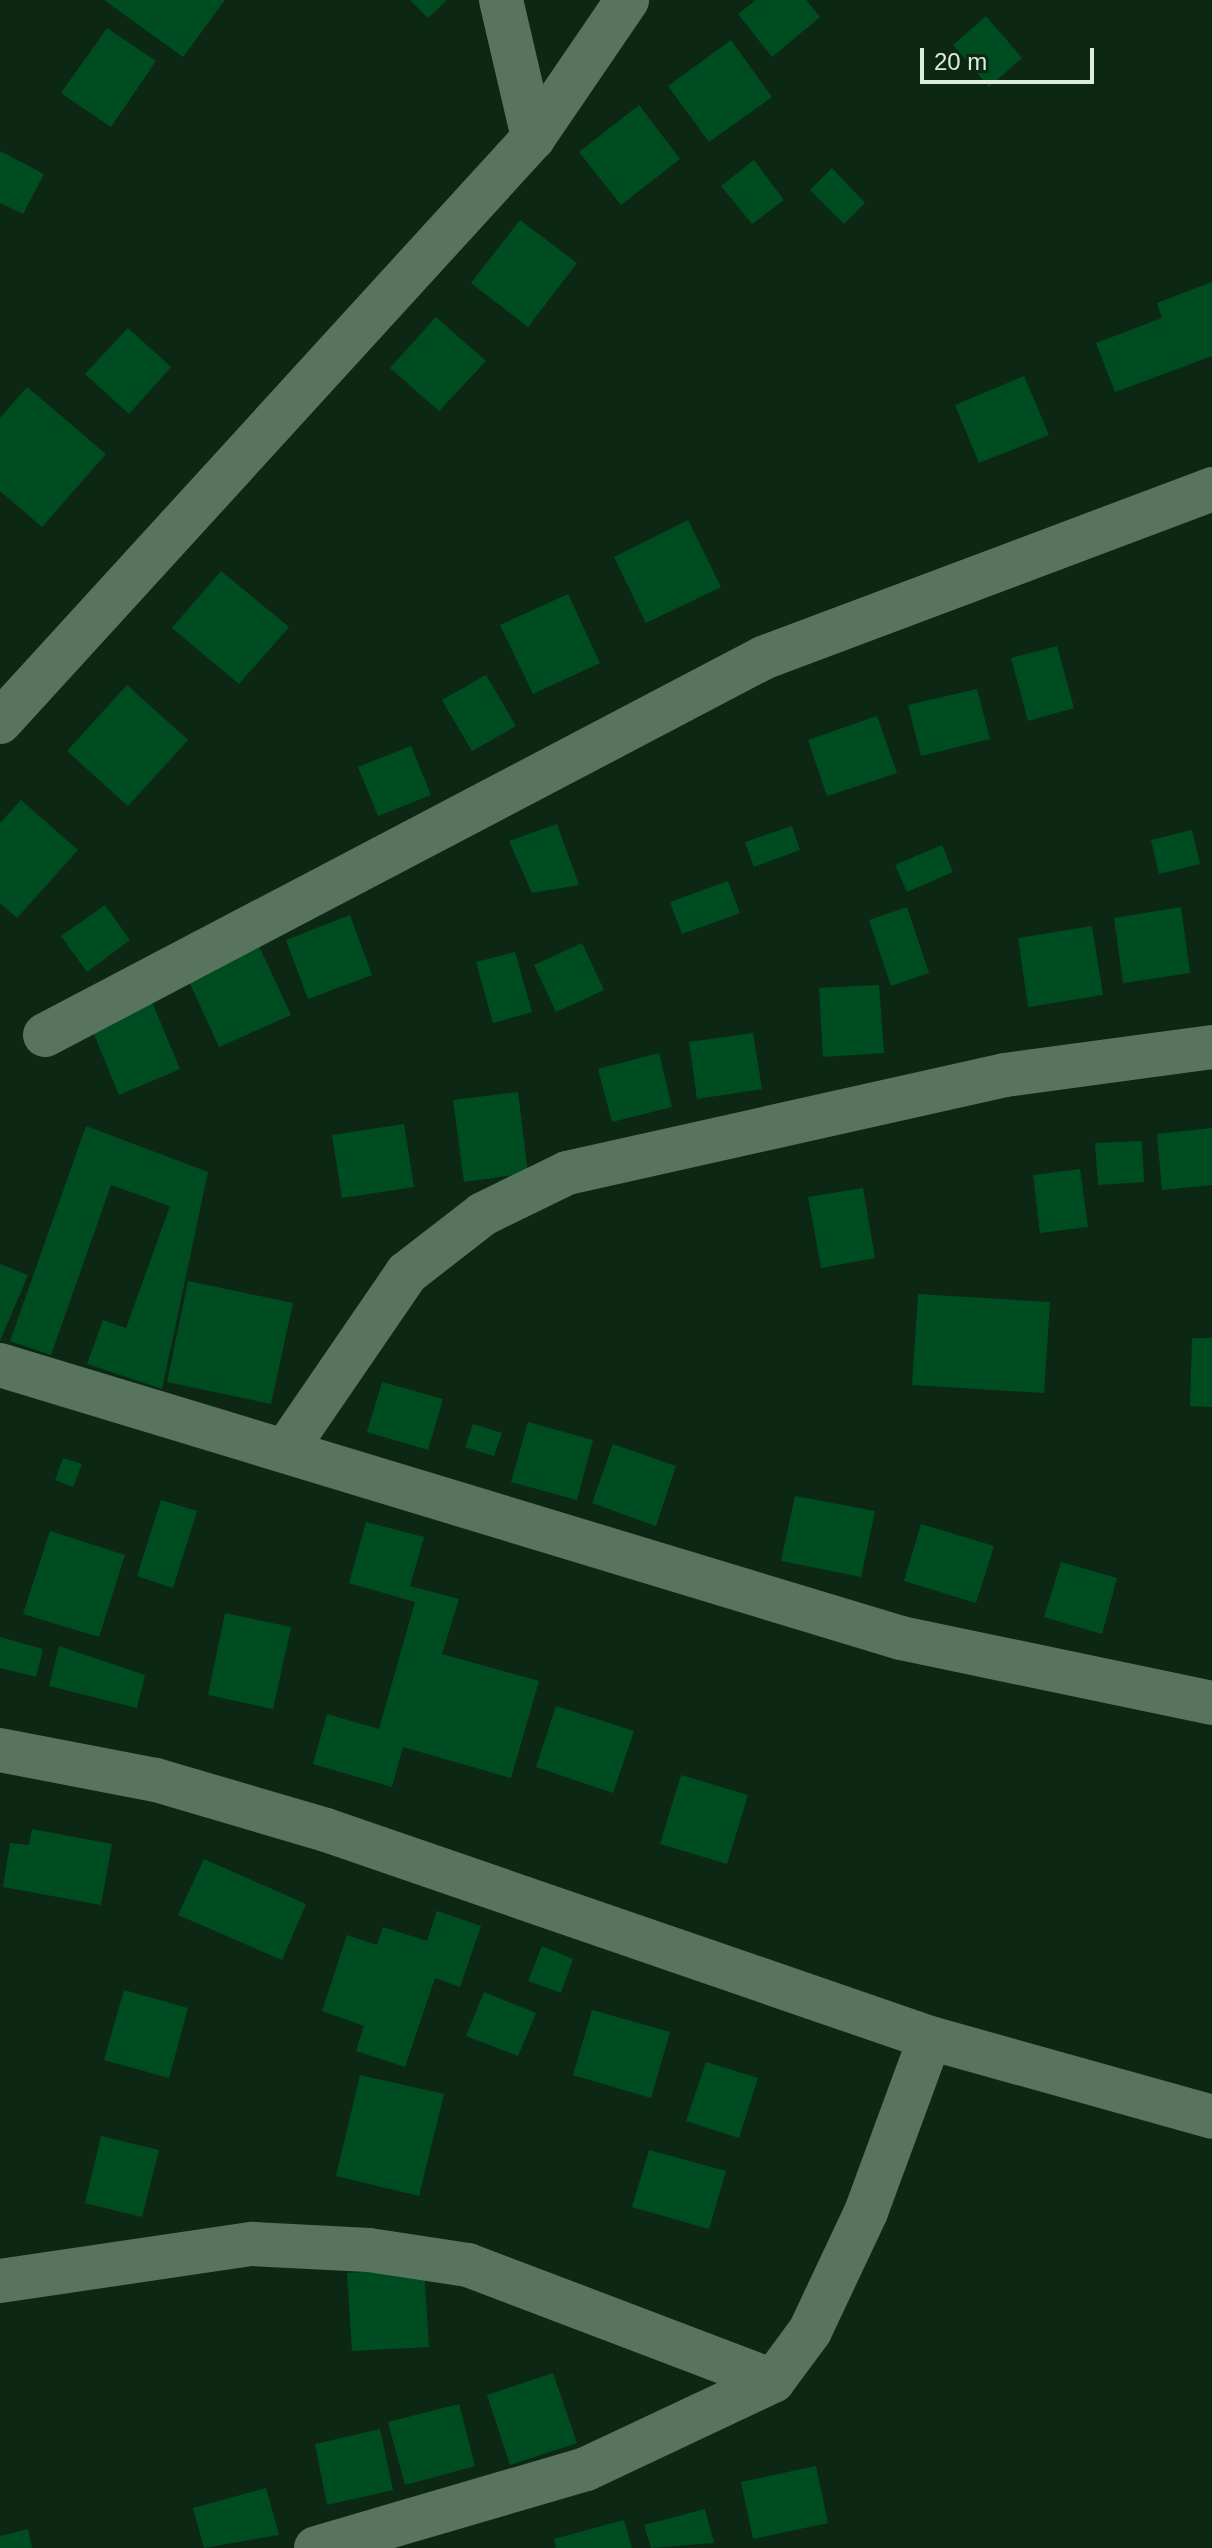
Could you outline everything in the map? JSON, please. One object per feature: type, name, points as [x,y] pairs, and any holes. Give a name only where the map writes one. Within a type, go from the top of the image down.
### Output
[{"type":"street","points":[[501,0],[533,138]]},
{"type":"street","points":[[0,722],[533,138],[627,0]]},
{"type":"street","points":[[45,1035],[763,658],[1212,489]]},
{"type":"street","points":[[285,1451],[407,1273],[483,1214],[567,1173],[1005,1075],[1212,1047]]},
{"type":"street","points":[[0,1365],[901,1638],[1212,1703]]},
{"type":"street","points":[[0,1750],[156,1780],[326,1830],[930,2038],[1212,2117]]},
{"type":"street","points":[[316,2548],[586,2469],[773,2381],[810,2331],[866,2212],[930,2038]]},
{"type":"street","points":[[0,2281],[252,2244],[369,2250],[468,2265],[773,2381]]},
{"type":"building","points":[[104,0],[225,0],[183,57]]},
{"type":"building","points":[[410,0],[447,0],[428,18]]},
{"type":"building","points":[[756,0],[806,0],[820,17],[772,57],[738,14]]},
{"type":"building","points":[[986,16],[1022,58],[989,87],[953,45]]},
{"type":"building","points":[[107,28],[156,61],[111,127],[61,93]]},
{"type":"building","points":[[731,40],[772,97],[709,142],[668,86]]},
{"type":"building","points":[[639,105],[680,159],[621,205],[579,152]]},
{"type":"building","points":[[0,151],[44,174],[23,214],[0,203]]},
{"type":"building","points":[[754,160],[784,200],[752,224],[721,186]]},
{"type":"building","points":[[832,168],[865,203],[844,224],[810,190]]},
{"type":"building","points":[[520,220],[577,263],[528,327],[471,283]]},
{"type":"building","points":[[1212,282],[1212,356],[1115,392],[1096,343],[1162,318],[1157,303]]},
{"type":"building","points":[[436,317],[486,361],[439,411],[390,368]]},
{"type":"building","points":[[128,328],[171,367],[129,414],[85,374]]},
{"type":"building","points":[[1024,376],[1049,435],[979,463],[955,405]]},
{"type":"building","points":[[27,387],[106,454],[42,527],[0,491],[0,418]]},
{"type":"building","points":[[688,520],[721,587],[646,623],[614,557]]},
{"type":"building","points":[[221,571],[289,627],[239,684],[172,628]]},
{"type":"building","points":[[568,594],[600,663],[533,694],[500,625]]},
{"type":"building","points":[[1057,646],[1074,708],[1028,721],[1011,658]]},
{"type":"building","points":[[486,675],[516,726],[472,751],[442,700]]},
{"type":"building","points":[[127,685],[188,740],[128,806],[67,751]]},
{"type":"building","points":[[977,689],[990,739],[921,756],[908,705]]},
{"type":"building","points":[[877,716],[897,773],[827,796],[808,740]]},
{"type":"building","points":[[411,746],[431,795],[378,816],[358,767]]},
{"type":"building","points":[[21,800],[78,850],[17,918],[0,903],[0,823]]},
{"type":"building","points":[[557,824],[579,885],[532,893],[509,841]]},
{"type":"building","points":[[792,826],[800,850],[754,867],[745,842]]},
{"type":"building","points":[[1192,830],[1200,864],[1159,874],[1151,840]]},
{"type":"building","points":[[942,845],[953,872],[907,892],[895,865]]},
{"type":"building","points":[[728,881],[740,913],[682,934],[670,902]]},
{"type":"building","points":[[105,905],[130,940],[87,972],[61,936]]},
{"type":"building","points":[[907,907],[929,973],[891,986],[869,920]]},
{"type":"building","points":[[1181,907],[1190,973],[1123,983],[1114,918]]},
{"type":"building","points":[[350,915],[372,975],[308,999],[286,940]]},
{"type":"building","points":[[1092,926],[1103,995],[1028,1007],[1018,938]]},
{"type":"building","points":[[582,943],[604,990],[556,1012],[534,965]]},
{"type":"building","points":[[259,946],[291,1015],[219,1047],[187,977]]},
{"type":"building","points":[[515,952],[532,1012],[493,1023],[476,962]]},
{"type":"building","points":[[879,985],[884,1053],[823,1057],[819,988]]},
{"type":"building","points":[[152,1002],[180,1069],[119,1095],[91,1027]]},
{"type":"building","points":[[753,1033],[762,1089],[697,1099],[689,1042]]},
{"type":"building","points":[[659,1053],[672,1107],[612,1122],[598,1069]]},
{"type":"building","points":[[518,1092],[528,1173],[464,1182],[453,1100]]},
{"type":"building","points":[[404,1124],[414,1187],[342,1198],[332,1135]]},
{"type":"building","points":[[86,1126],[208,1172],[162,1389],[87,1364],[103,1320],[126,1328],[170,1206],[111,1185],[51,1355],[10,1341]]},
{"type":"building","points":[[1212,1128],[1212,1185],[1162,1190],[1157,1134]]},
{"type":"building","points":[[1142,1141],[1144,1182],[1098,1185],[1095,1143]]},
{"type":"building","points":[[1080,1169],[1088,1227],[1040,1233],[1033,1175]]},
{"type":"building","points":[[863,1188],[875,1258],[821,1268],[808,1197]]},
{"type":"building","points":[[0,1264],[28,1275],[0,1341]]},
{"type":"building","points":[[188,1281],[293,1303],[271,1404],[167,1382]]},
{"type":"building","points":[[918,1294],[1050,1302],[1044,1393],[912,1385]]},
{"type":"building","points":[[1192,1338],[1212,1338],[1212,1407],[1190,1406]]},
{"type":"building","points":[[382,1382],[443,1399],[428,1450],[367,1432]]},
{"type":"building","points":[[528,1422],[593,1440],[577,1500],[511,1482]]},
{"type":"building","points":[[473,1424],[502,1433],[494,1456],[465,1447]]},
{"type":"building","points":[[613,1444],[676,1466],[656,1526],[592,1503]]},
{"type":"building","points":[[63,1458],[82,1464],[73,1487],[55,1480]]},
{"type":"building","points":[[795,1496],[875,1511],[861,1577],[781,1561]]},
{"type":"building","points":[[161,1500],[197,1511],[173,1588],[137,1576]]},
{"type":"building","points":[[366,1522],[424,1537],[410,1586],[459,1599],[442,1654],[539,1681],[511,1778],[403,1747],[392,1787],[313,1764],[327,1714],[379,1729],[415,1602],[349,1583]]},
{"type":"building","points":[[921,1524],[994,1546],[976,1603],[904,1581]]},
{"type":"building","points":[[50,1531],[125,1555],[99,1637],[23,1614]]},
{"type":"building","points":[[1061,1562],[1117,1578],[1102,1634],[1044,1617]]},
{"type":"building","points":[[225,1613],[291,1627],[273,1709],[208,1695]]},
{"type":"building","points":[[0,1637],[43,1649],[36,1677],[0,1668]]},
{"type":"building","points":[[59,1646],[145,1675],[137,1708],[49,1686]]},
{"type":"building","points":[[556,1706],[634,1731],[613,1793],[536,1767]]},
{"type":"building","points":[[681,1775],[748,1795],[727,1864],[660,1844]]},
{"type":"building","points":[[32,1829],[112,1844],[101,1905],[3,1887],[10,1843],[29,1845]]},
{"type":"building","points":[[204,1859],[306,1904],[282,1960],[178,1915]]},
{"type":"building","points":[[437,1911],[481,1926],[460,1987],[435,1978],[405,2067],[356,2051],[364,2026],[322,2011],[347,1935],[377,1945],[383,1927],[427,1941]]},
{"type":"building","points":[[542,1946],[573,1959],[561,1993],[528,1981]]},
{"type":"building","points":[[124,1990],[188,2008],[169,2078],[104,2060]]},
{"type":"building","points":[[484,1992],[536,2013],[518,2056],[466,2036]]},
{"type":"building","points":[[592,2010],[670,2032],[651,2098],[573,2075]]},
{"type":"building","points":[[706,2062],[758,2078],[739,2138],[686,2121]]},
{"type":"building","points":[[360,2075],[444,2094],[419,2196],[336,2176]]},
{"type":"building","points":[[101,2136],[159,2150],[142,2217],[85,2203]]},
{"type":"building","points":[[649,2150],[726,2171],[709,2229],[632,2207]]},
{"type":"building","points":[[424,2268],[429,2347],[352,2351],[347,2273]]},
{"type":"building","points":[[553,2373],[577,2443],[510,2465],[487,2395]]},
{"type":"building","points":[[459,2404],[475,2466],[405,2485],[388,2422]]},
{"type":"building","points":[[380,2429],[393,2490],[327,2505],[315,2444]]},
{"type":"building","points":[[816,2466],[828,2523],[753,2539],[741,2482]]},
{"type":"building","points":[[266,2488],[279,2535],[204,2548],[193,2508]]},
{"type":"building","points":[[705,2509],[714,2543],[651,2548],[644,2525]]},
{"type":"building","points":[[624,2520],[632,2548],[556,2548],[554,2539]]},
{"type":"building","points":[[28,2529],[32,2548],[0,2548],[0,2536]]}]
